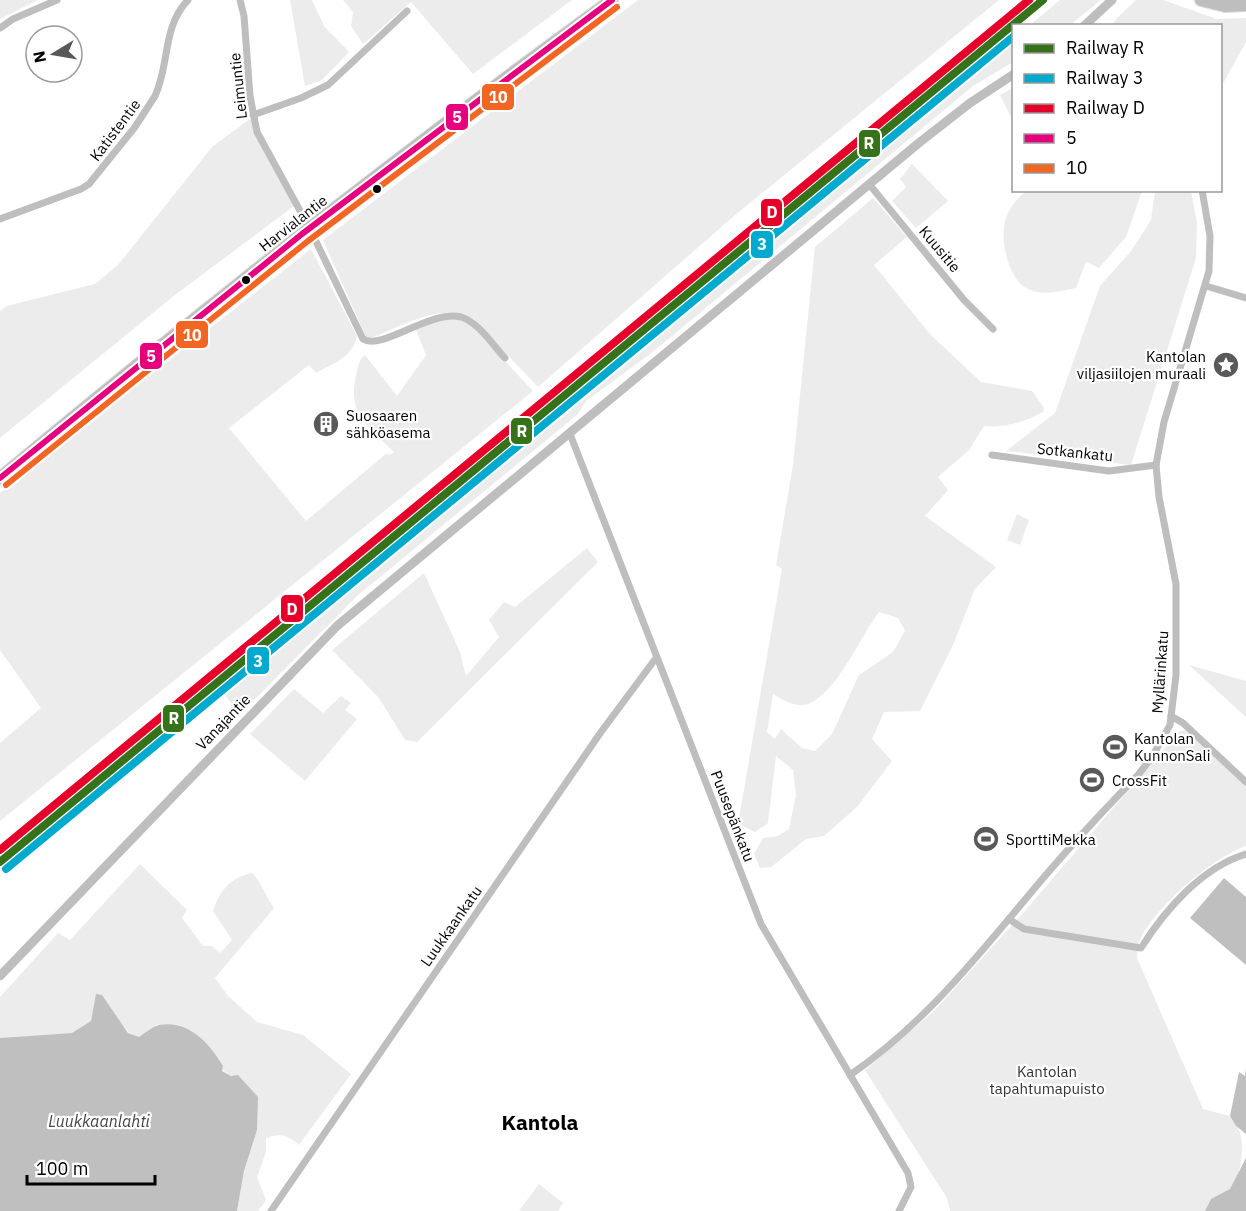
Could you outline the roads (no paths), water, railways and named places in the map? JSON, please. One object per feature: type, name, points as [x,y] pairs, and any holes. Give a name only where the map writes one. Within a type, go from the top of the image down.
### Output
[{"type":"highway","name":"Harvialantie","points":[[0,478],[461,110],[612,0]]},
{"type":"highway","points":[[1201,0],[1225,6],[1246,5]]},
{"type":"street","points":[[0,28],[13,19],[57,0]]},
{"type":"street","name":"Katistentie","points":[[0,219],[81,189],[97,177],[155,96],[161,84],[172,23],[188,0]]},
{"type":"street","name":"Leimuntie","points":[[240,0],[244,16],[246,68],[257,132],[310,229],[364,340],[377,340],[429,319],[446,315],[461,317],[472,322],[505,358]]},
{"type":"street","points":[[1090,24],[1112,0]]},
{"type":"street","points":[[253,115],[302,98],[328,85],[407,12]]},
{"type":"street","name":"Vanajantie","points":[[0,976],[337,626],[869,184],[970,103],[1012,75]]},
{"type":"street","name":"Kuusitie","points":[[869,184],[964,300],[993,329]]},
{"type":"street","name":"Myllärinkatu","points":[[850,1075],[898,1039],[966,972],[1009,919],[1145,766],[1164,736],[1171,716],[1176,675],[1177,600],[1156,465],[1162,431],[1206,286],[1210,236],[1202,192]]},
{"type":"street","points":[[1206,286],[1246,298]]},
{"type":"street","name":"Puusepänkatu","points":[[570,434],[761,924],[908,1173],[911,1187],[899,1211]]},
{"type":"street","name":"Sotkankatu","points":[[993,455],[1110,471],[1156,465]]},
{"type":"street","name":"Luukkaankatu","points":[[271,1211],[601,732],[656,658]]},
{"type":"street","points":[[1171,716],[1183,723],[1246,782]]},
{"type":"street","points":[[1009,919],[1024,929],[1141,948],[1170,908],[1210,872],[1246,854]]},
{"type":"water","points":[[1224,878],[1246,897],[1246,965],[1190,918]]},
{"type":"water","name":"Luukkaanlahti","points":[[96,994],[102,995],[128,1033],[139,1037],[152,1028],[170,1024],[180,1026],[197,1035],[223,1066],[222,1071],[231,1076],[238,1075],[258,1097],[257,1130],[244,1171],[237,1211],[0,1211],[0,1038],[72,1033],[91,1021]]},
{"type":"water","points":[[1246,1068],[1246,1134],[1236,1126],[1230,1116],[1239,1072],[1245,1076]]},
{"type":"water","points":[[1246,1158],[1246,1211],[1205,1211],[1211,1199],[1230,1189]]},
{"type":"rail line","name":"D","points":[[0,850],[1029,0]]},
{"type":"rail line","name":"R","points":[[1014,24],[1043,0]]},
{"type":"rail line","name":"R","points":[[0,862],[1012,26]]},
{"type":"rail line","name":"3","points":[[6,869],[1012,38]]},
{"type":"place","name":"Kantolan viljasiilojen muraali","points":[[1226,365]]},
{"type":"place","name":"Suosaaren sähköasema","points":[[326,424]]},
{"type":"place","name":"Kantolan KunnonSali","points":[[1115,747]]},
{"type":"place","name":"CrossFit","points":[[1092,780]]},
{"type":"place","name":"SporttiMekka","points":[[986,839]]},
{"type":"district","name":"Kantola","points":[[540,1122]]},
{"type":"park label","name":"Kantolan tapahtumapuisto","points":[[1047,1080]]}]
